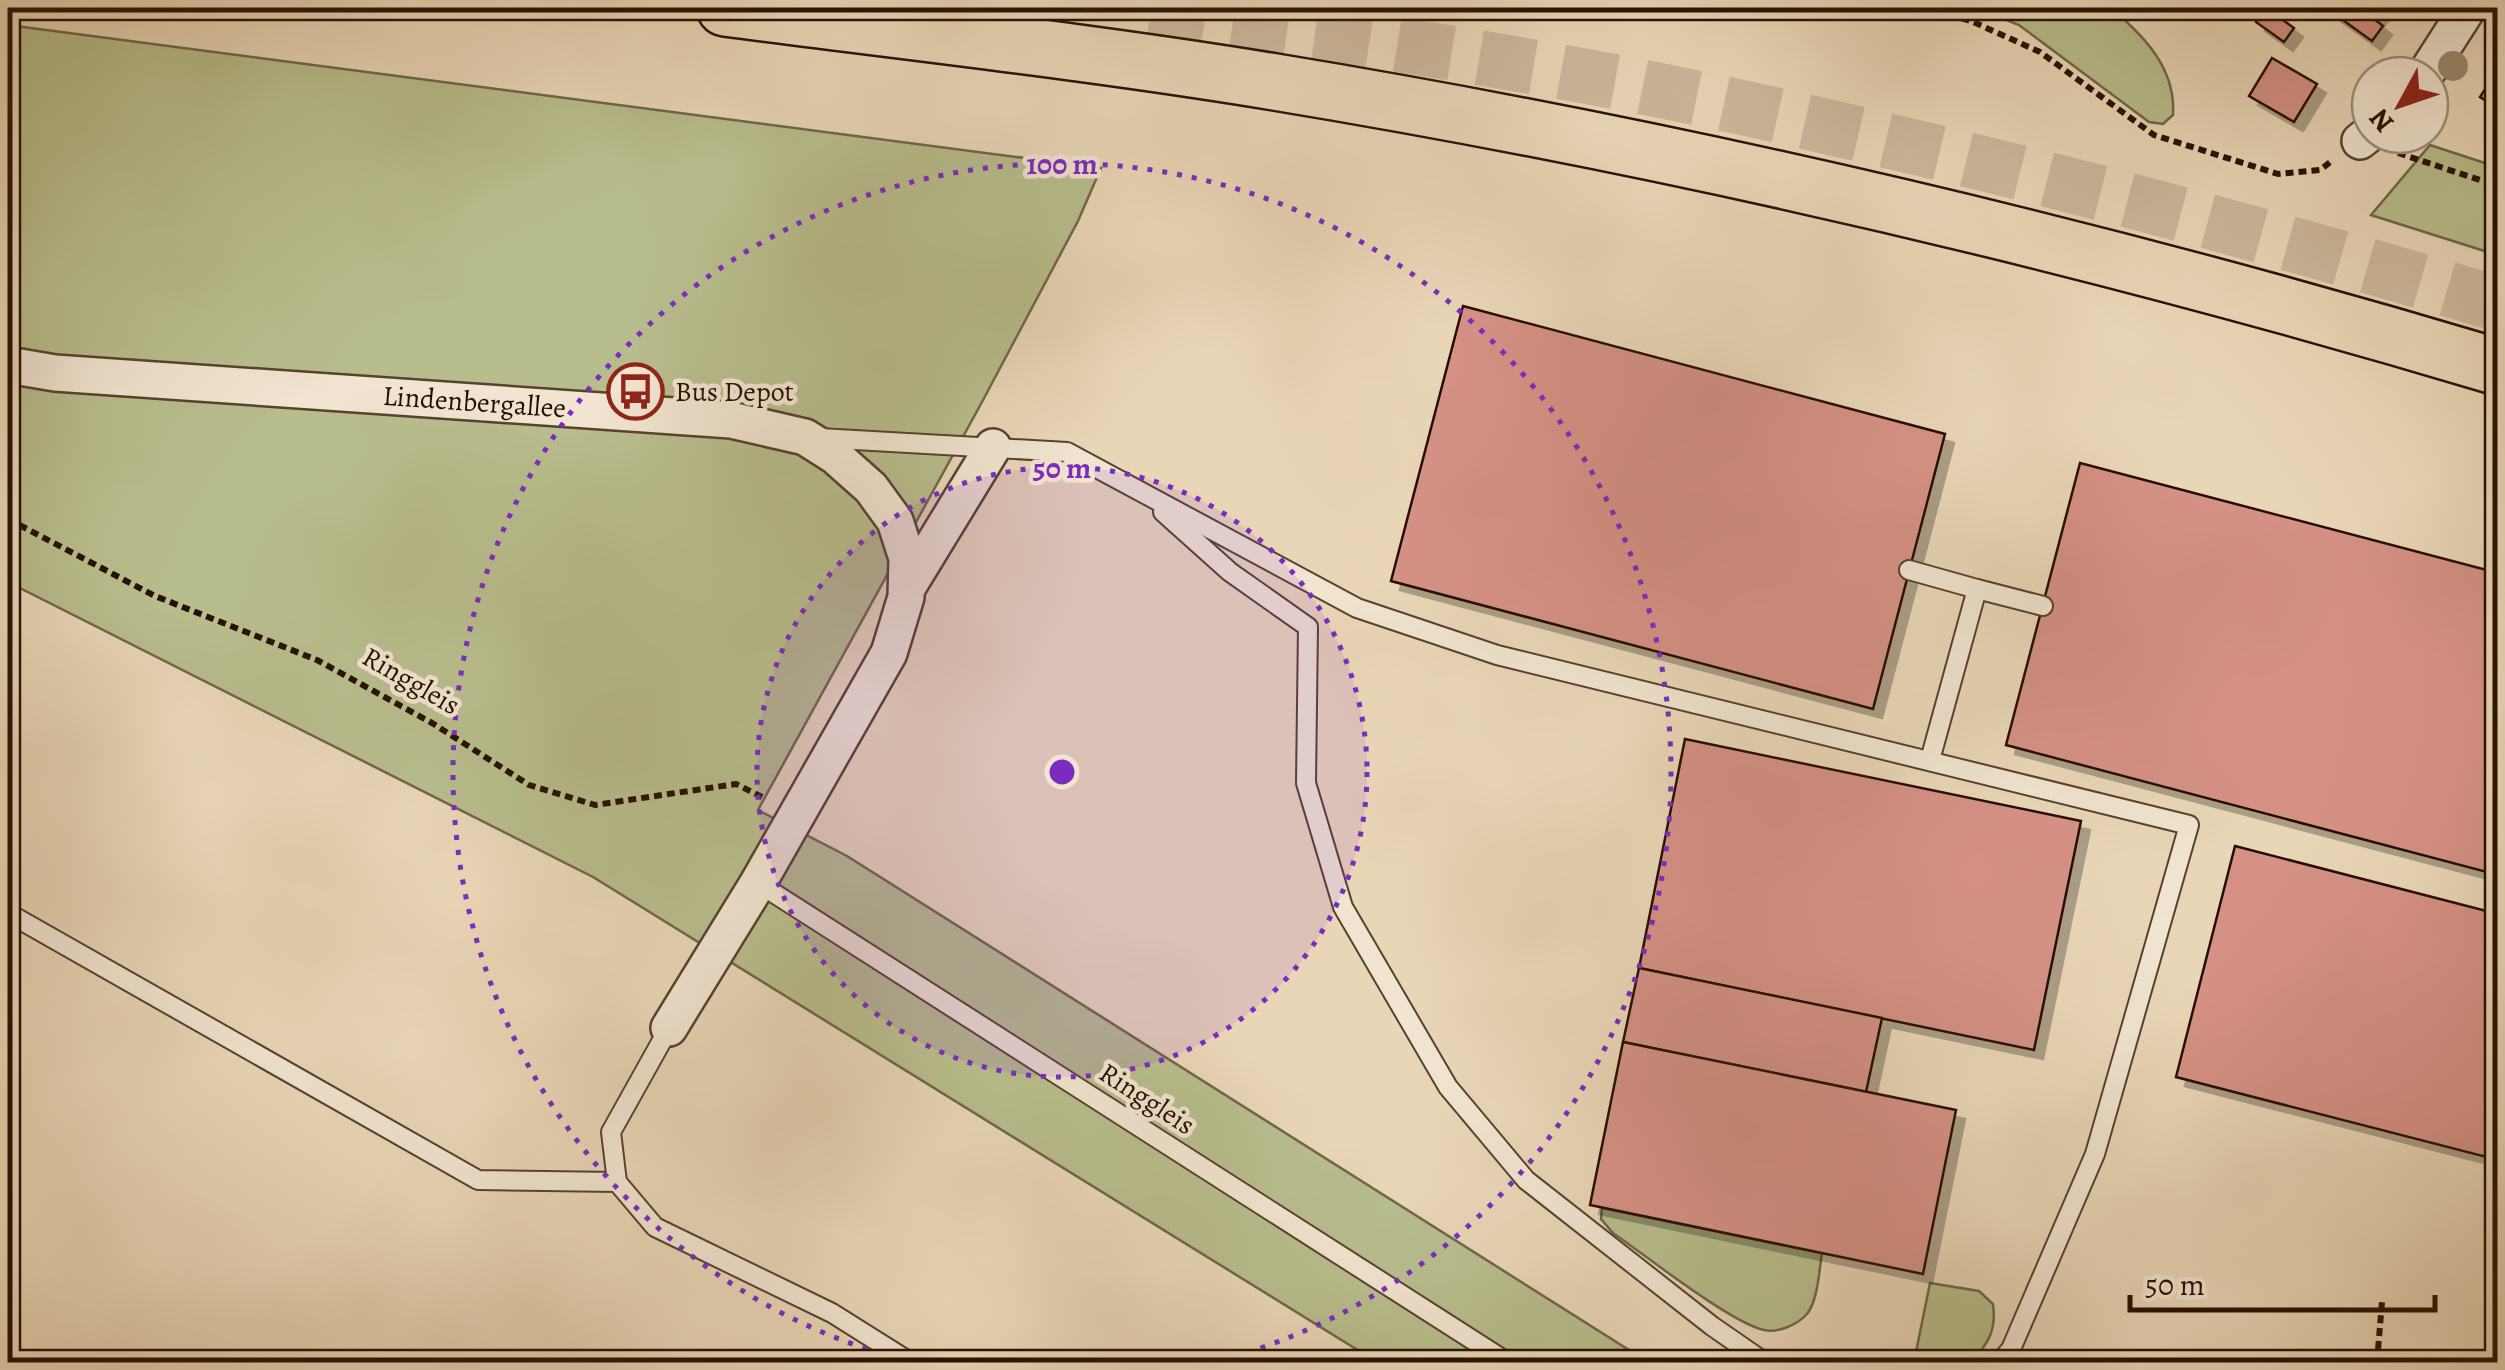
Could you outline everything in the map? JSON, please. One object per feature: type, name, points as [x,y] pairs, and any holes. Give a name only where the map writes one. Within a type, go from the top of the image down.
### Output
[{"type":"highway","points":[[725,8],[1272,82],[1509,124],[1747,173],[2049,243],[2350,322],[2498,367]]},
{"type":"street","points":[[2438,55],[2468,8]]},
{"type":"street","name":"Lindenbergallee","points":[[8,365],[55,373],[731,420],[805,437],[835,456],[871,488],[894,521],[907,558],[907,588],[889,653],[758,884],[669,1028]]},
{"type":"street","name":"Lindenbergallee","points":[[907,588],[993,447]]},
{"type":"lane","points":[[805,437],[1067,452],[1357,608],[1497,655],[2189,825],[2095,1154],[2011,1350],[2000,1362]]},
{"type":"lane","points":[[1140,492],[1230,572],[1308,628],[1306,782],[1343,907],[1448,1087],[1526,1180],[1764,1362]]},
{"type":"lane","points":[[1909,570],[2042,606]]},
{"type":"lane","points":[[1930,760],[1977,589]]},
{"type":"lane","name":"Ringgleis","points":[[758,884],[1507,1362]]},
{"type":"lane","points":[[8,913],[478,1180],[617,1182]]},
{"type":"lane","points":[[669,1028],[610,1132],[617,1182],[655,1227],[832,1314],[910,1362]]},
{"type":"path","points":[[1924,8],[1971,21],[2040,52],[2154,135],[2278,174],[2320,170],[2350,148]]},
{"type":"path","points":[[2423,162],[2498,186]]},
{"type":"path","name":"Ringgleis","points":[[8,519],[154,596],[316,660],[432,723],[529,785],[595,805],[736,784],[796,814]]},
{"type":"path","points":[[2377,1362],[2382,1302]]},
{"type":"green space","points":[[1976,8],[2111,8],[2156,54],[2169,82],[2173,115],[2163,124],[2149,122],[2019,25]]},
{"type":"green space","points":[[8,25],[1101,168],[1078,221],[982,402],[758,810],[847,856],[1648,1362],[1377,1362],[593,877],[8,582]]},
{"type":"green space","points":[[2450,152],[2497,167],[2497,255],[2371,215],[2422,155],[2450,155]]},
{"type":"green space","points":[[1602,1208],[1822,1253],[1811,1308],[1798,1322],[1781,1329],[1769,1331],[1749,1325],[1613,1233],[1601,1219]]},
{"type":"green space","points":[[1930,1283],[1979,1291],[1993,1304],[1990,1336],[1970,1362],[1914,1362]]},
{"type":"building","points":[[2266,8],[2294,28],[2284,42],[2256,22]]},
{"type":"building","points":[[2326,8],[2382,8],[2374,19],[2383,26],[2372,41]]},
{"type":"building","points":[[2272,58],[2317,84],[2294,122],[2249,96]]},
{"type":"building","points":[[2498,69],[2498,108],[2480,97]]},
{"type":"building","points":[[1463,306],[1945,434],[1873,709],[1391,581]]},
{"type":"building","points":[[2080,463],[2498,573],[2498,875],[2006,745]]},
{"type":"building","points":[[1685,739],[2081,821],[2034,1050],[1639,968]]},
{"type":"building","points":[[2235,846],[2498,914],[2498,1160],[2176,1077]]},
{"type":"building","points":[[1639,968],[1882,1018],[1866,1092],[1623,1042]]},
{"type":"building","points":[[1623,1042],[1956,1110],[1923,1274],[1590,1205]]},
{"type":"tunnel","points":[[1151,8],[1529,66],[1753,110],[2127,200],[2498,304]]},
{"type":"place","name":"Bus Depot","points":[[636,392]]}]
